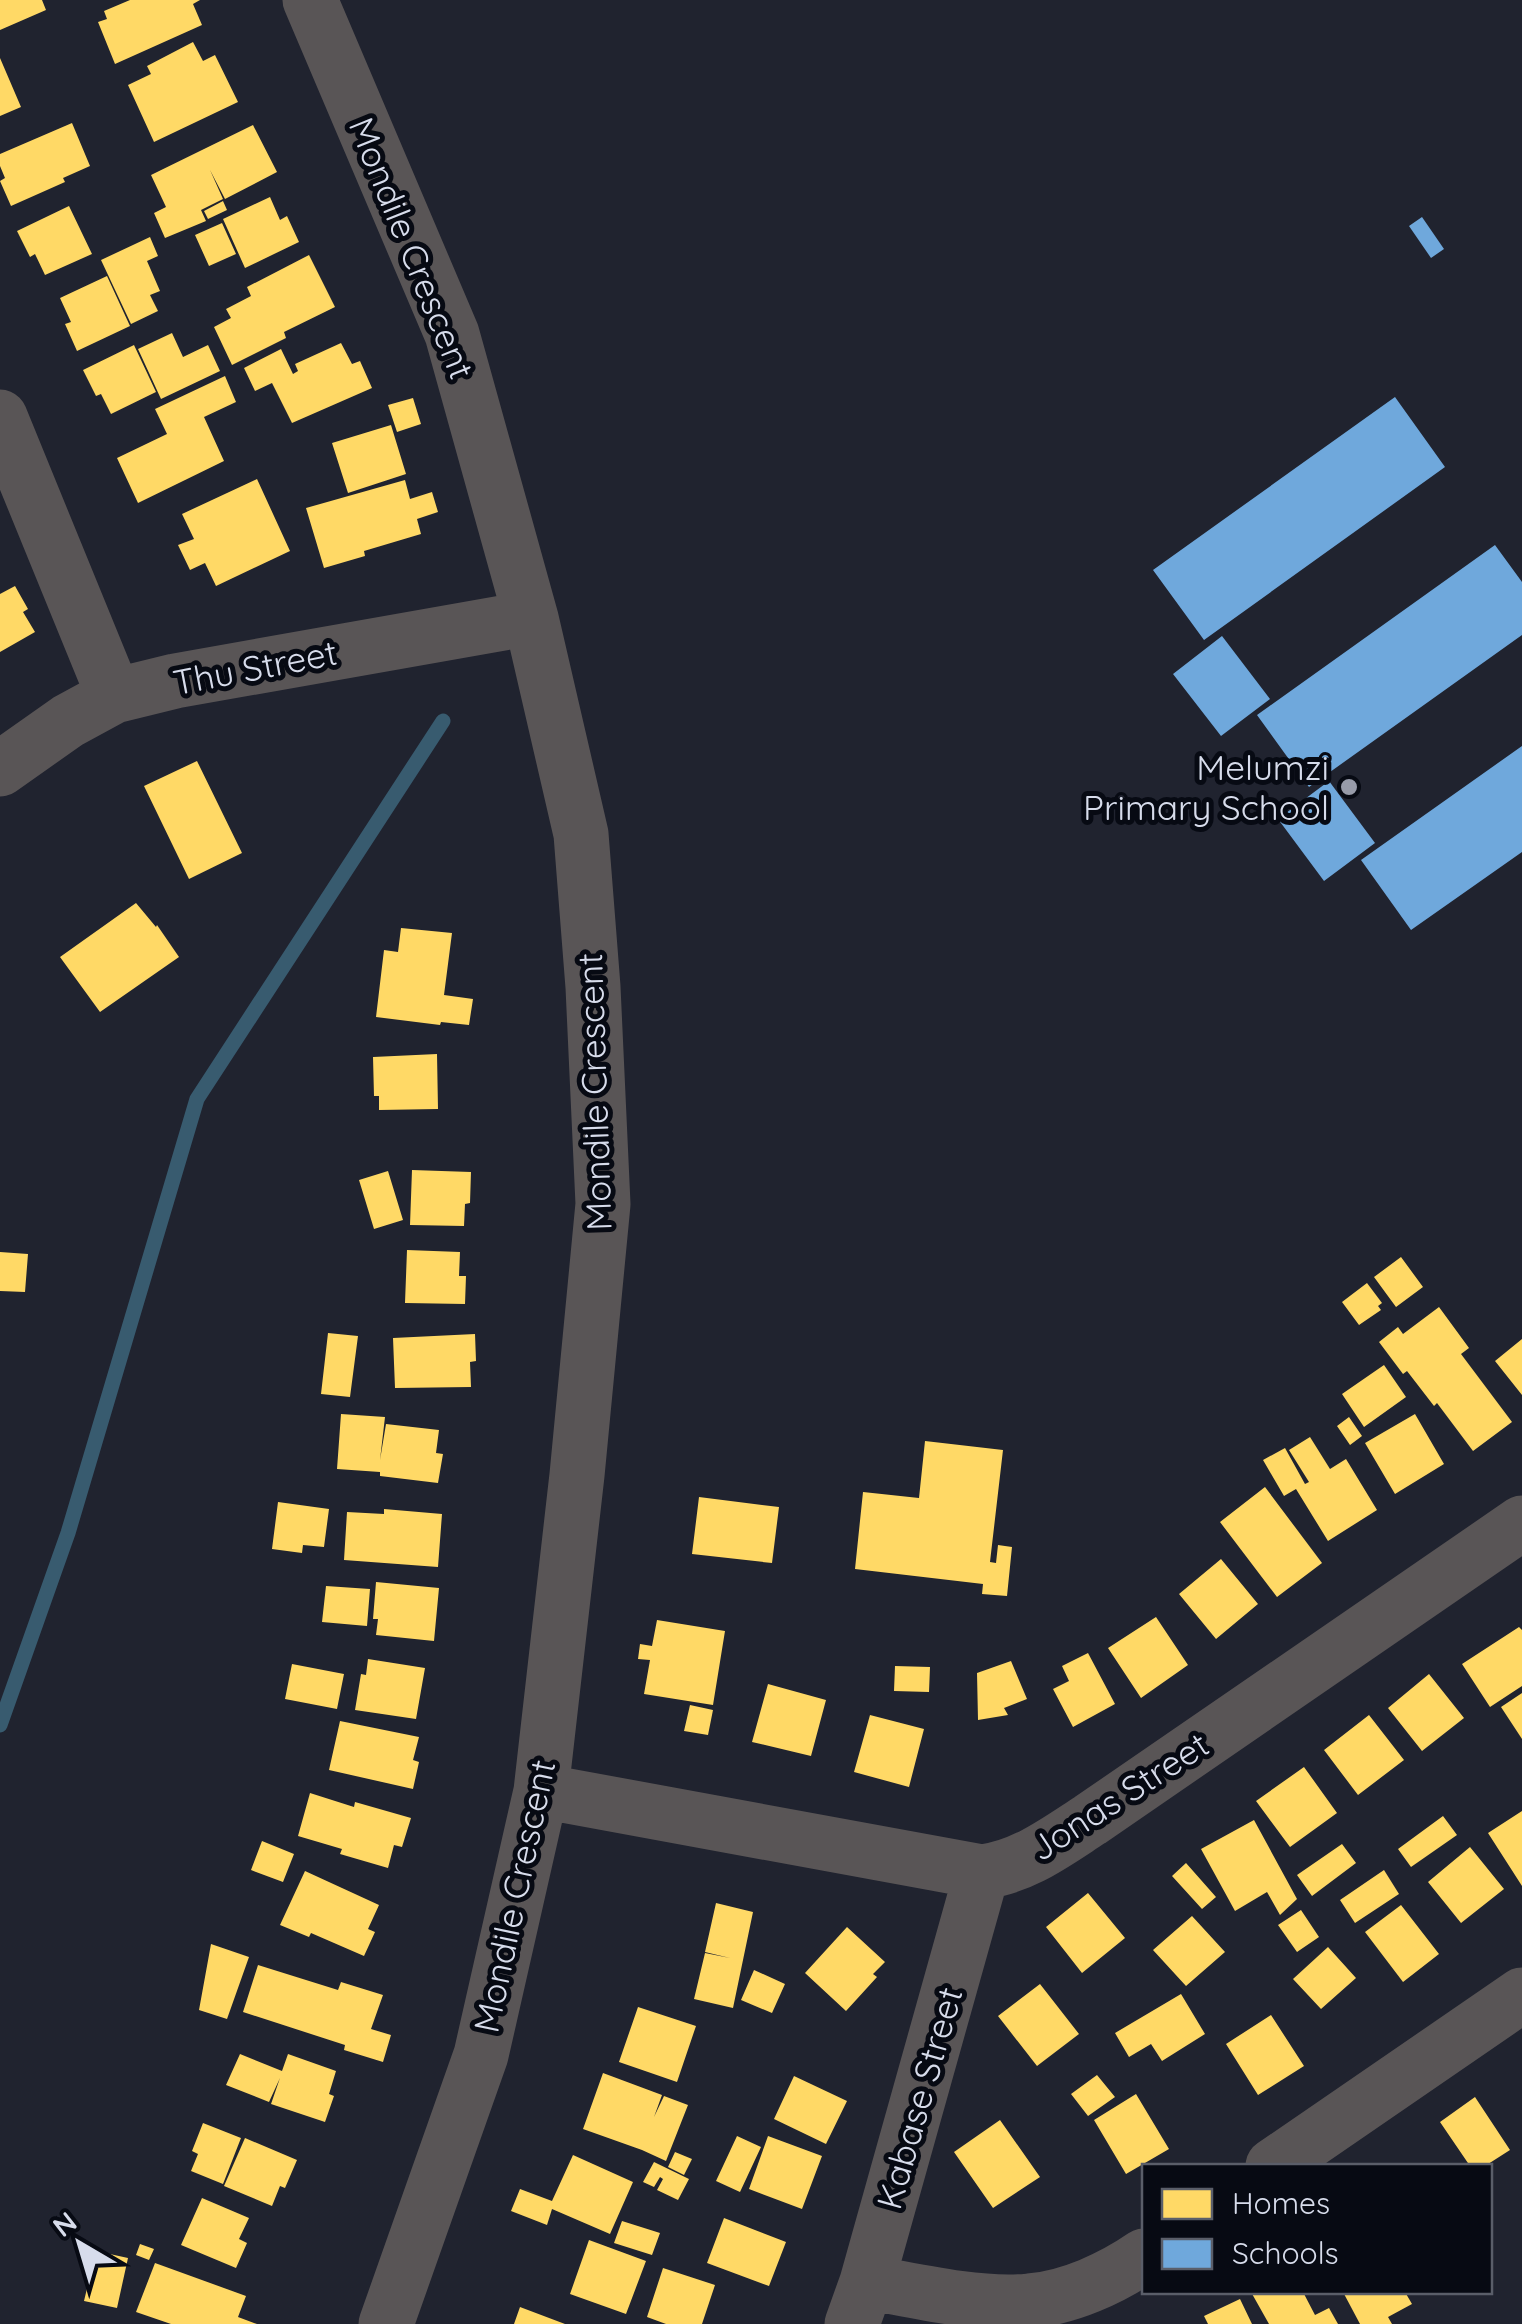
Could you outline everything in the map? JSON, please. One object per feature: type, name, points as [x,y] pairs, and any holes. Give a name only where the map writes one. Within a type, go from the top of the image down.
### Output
[{"type":"street","name":"Mondile Crescent","points":[[310,0],[452,334],[531,618],[581,834],[603,1204],[541,1792],[481,2055],[386,2324]]},
{"type":"street","points":[[0,416],[114,696]]},
{"type":"street","name":"Thu Street","points":[[0,769],[68,721],[114,696],[175,681],[531,618]]},
{"type":"street","name":"Jonas Street","points":[[541,1792],[982,1872],[1003,1869],[1044,1850],[1522,1523]]},
{"type":"street","name":"Kabase Street","points":[[860,2303],[982,1872]]},
{"type":"street","points":[[1277,2164],[1522,1995]]},
{"type":"street","points":[[860,2303],[932,2294],[1029,2302],[1063,2294],[1120,2272],[1142,2257]]},
{"type":"building: Homes","points":[[0,0],[42,0],[46,10],[0,30]]},
{"type":"building: Homes","points":[[130,0],[200,0],[193,4],[202,25],[115,64],[98,22],[107,19],[104,11]]},
{"type":"building: Homes","points":[[193,42],[203,61],[215,55],[238,102],[154,142],[128,85],[151,74],[147,66]]},
{"type":"building: Homes","points":[[0,58],[21,107],[0,116]]},
{"type":"building: Homes","points":[[72,123],[90,166],[11,206],[0,181],[5,178],[0,154]]},
{"type":"building: Homes","points":[[253,125],[277,172],[225,199],[210,170],[223,199],[201,210],[206,221],[165,238],[154,213],[166,207],[151,175]]},
{"type":"building: Homes","points":[[270,197],[280,220],[287,216],[299,242],[245,268],[223,219]]},
{"type":"building: Homes","points":[[223,201],[227,210],[208,219],[204,211]]},
{"type":"building: Homes","points":[[69,206],[92,254],[45,275],[17,231]]},
{"type":"building: Homes","points":[[222,223],[236,254],[209,266],[195,235]]},
{"type":"building: Homes","points":[[150,237],[158,256],[147,261],[160,291],[150,295],[158,311],[131,324],[101,260]]},
{"type":"building: Homes","points":[[309,255],[335,307],[284,332],[286,338],[232,365],[214,327],[231,318],[226,309],[251,296],[247,287]]},
{"type":"building: Homes","points":[[107,276],[130,326],[77,351],[65,324],[71,322],[60,298]]},
{"type":"building: Homes","points":[[172,333],[183,357],[208,345],[220,371],[161,399],[138,349]]},
{"type":"building: Homes","points":[[341,343],[352,364],[360,361],[372,388],[292,423],[272,383],[255,391],[244,368],[281,349],[293,374],[298,371],[295,364]]},
{"type":"building: Homes","points":[[134,345],[156,392],[111,414],[83,370]]},
{"type":"building: Homes","points":[[225,376],[236,402],[204,417],[224,461],[138,503],[117,458],[167,434],[155,409]]},
{"type":"building: Homes","points":[[413,398],[421,424],[397,432],[388,405]]},
{"type":"building: Homes","points":[[391,425],[406,474],[348,493],[332,443]]},
{"type":"building: Homes","points":[[257,479],[290,551],[216,586],[205,563],[190,570],[178,545],[194,539],[182,514]]},
{"type":"building: Homes","points":[[405,480],[410,499],[432,492],[438,512],[417,519],[421,534],[324,568],[306,508]]},
{"type":"building: Homes","points":[[15,586],[28,609],[23,612],[35,632],[0,652],[0,594]]},
{"type":"building: Homes","points":[[197,761],[242,853],[189,879],[144,786]]},
{"type":"building: Homes","points":[[136,903],[179,957],[100,1012],[60,957]]},
{"type":"building: Homes","points":[[401,928],[452,933],[444,995],[473,999],[469,1025],[376,1017],[384,950],[398,952]]},
{"type":"building: Homes","points":[[437,1054],[438,1109],[379,1110],[379,1096],[374,1096],[373,1057]]},
{"type":"building: Homes","points":[[412,1170],[471,1172],[464,1226],[410,1225]]},
{"type":"building: Homes","points":[[388,1171],[403,1220],[374,1229],[359,1180]]},
{"type":"building: Homes","points":[[407,1250],[460,1252],[459,1276],[466,1276],[465,1304],[405,1303]]},
{"type":"building: Homes","points":[[0,1252],[28,1254],[25,1292],[0,1291]]},
{"type":"building: Homes","points":[[1401,1257],[1423,1287],[1396,1307],[1374,1277]]},
{"type":"building: Homes","points":[[1367,1283],[1382,1303],[1378,1306],[1381,1310],[1359,1325],[1342,1302]]},
{"type":"building: Homes","points":[[1439,1307],[1469,1348],[1461,1354],[1512,1422],[1473,1451],[1437,1403],[1434,1406],[1407,1371],[1403,1374],[1379,1342],[1398,1327],[1403,1334]]},
{"type":"building: Homes","points":[[328,1333],[358,1336],[350,1397],[321,1394]]},
{"type":"building: Homes","points":[[475,1334],[476,1361],[470,1362],[471,1387],[395,1388],[393,1338]]},
{"type":"building: Homes","points":[[1522,1339],[1522,1395],[1495,1361]]},
{"type":"building: Homes","points":[[1384,1365],[1406,1397],[1364,1427],[1342,1394]]},
{"type":"building: Homes","points":[[341,1414],[385,1417],[380,1460],[386,1424],[439,1430],[436,1453],[443,1454],[438,1483],[337,1469]]},
{"type":"building: Homes","points":[[1415,1414],[1444,1464],[1395,1494],[1365,1443]]},
{"type":"building: Homes","points":[[1349,1417],[1362,1436],[1350,1445],[1337,1426]]},
{"type":"building: Homes","points":[[1310,1437],[1330,1469],[1346,1459],[1377,1510],[1328,1541],[1296,1489],[1284,1496],[1263,1460],[1285,1448],[1305,1484],[1309,1482],[1289,1450]]},
{"type":"building: Homes","points":[[925,1441],[1003,1450],[990,1562],[996,1563],[998,1545],[1012,1547],[1007,1596],[982,1594],[983,1584],[855,1569],[863,1492],[919,1498]]},
{"type":"building: Homes","points":[[1265,1487],[1322,1563],[1277,1597],[1220,1522]]},
{"type":"building: Homes","points":[[699,1497],[779,1507],[772,1563],[692,1554]]},
{"type":"building: Homes","points":[[278,1502],[329,1509],[324,1547],[303,1545],[302,1553],[272,1549]]},
{"type":"building: Homes","points":[[384,1509],[442,1514],[438,1567],[344,1560],[347,1512],[384,1514]]},
{"type":"building: Homes","points":[[1221,1559],[1258,1604],[1216,1639],[1179,1594]]},
{"type":"building: Homes","points":[[376,1582],[439,1588],[434,1641],[376,1635]]},
{"type":"building: Homes","points":[[326,1586],[370,1589],[367,1626],[322,1622]]},
{"type":"building: Homes","points":[[1156,1617],[1188,1665],[1141,1698],[1108,1648]]},
{"type":"building: Homes","points":[[657,1620],[725,1631],[713,1705],[644,1694],[650,1660],[638,1659],[640,1644],[652,1646]]},
{"type":"building: Homes","points":[[1519,1627],[1522,1686],[1490,1707],[1462,1664]]},
{"type":"building: Homes","points":[[1088,1653],[1115,1704],[1073,1727],[1053,1689],[1069,1681],[1062,1666]]},
{"type":"building: Homes","points":[[368,1659],[425,1668],[416,1719],[355,1710],[361,1674],[366,1675]]},
{"type":"building: Homes","points":[[1011,1661],[1027,1699],[1004,1708],[1008,1715],[978,1720],[977,1673]]},
{"type":"building: Homes","points":[[292,1664],[344,1674],[337,1709],[285,1699]]},
{"type":"building: Homes","points":[[895,1666],[930,1667],[929,1692],[894,1691]]},
{"type":"building: Homes","points":[[1429,1674],[1464,1718],[1422,1751],[1388,1708]]},
{"type":"building: Homes","points":[[768,1684],[826,1700],[811,1756],[752,1742]]},
{"type":"building: Homes","points":[[1522,1693],[1522,1739],[1501,1707]]},
{"type":"building: Homes","points":[[690,1705],[713,1710],[708,1735],[684,1731]]},
{"type":"building: Homes","points":[[870,1715],[924,1729],[909,1787],[854,1772]]},
{"type":"building: Homes","points":[[1369,1715],[1404,1760],[1358,1795],[1324,1750]]},
{"type":"building: Homes","points":[[340,1721],[419,1737],[413,1760],[419,1762],[413,1789],[329,1770]]},
{"type":"building: Homes","points":[[1304,1767],[1337,1813],[1290,1847],[1256,1801]]},
{"type":"building: Homes","points":[[310,1793],[354,1807],[355,1802],[411,1818],[402,1847],[394,1845],[388,1868],[298,1836]]},
{"type":"building: Homes","points":[[1522,1811],[1522,1886],[1488,1833]]},
{"type":"building: Homes","points":[[1443,1816],[1457,1835],[1411,1867],[1398,1849]]},
{"type":"building: Homes","points":[[1254,1820],[1297,1899],[1280,1915],[1267,1892],[1235,1911],[1201,1849]]},
{"type":"building: Homes","points":[[262,1841],[294,1854],[283,1882],[251,1870]]},
{"type":"building: Homes","points":[[1342,1844],[1356,1863],[1312,1896],[1297,1875]]},
{"type":"building: Homes","points":[[1470,1847],[1504,1889],[1461,1923],[1428,1882]]},
{"type":"building: Homes","points":[[1186,1863],[1216,1897],[1202,1909],[1172,1876]]},
{"type":"building: Homes","points":[[1384,1870],[1399,1894],[1355,1923],[1340,1900]]},
{"type":"building: Homes","points":[[305,1871],[379,1905],[368,1929],[375,1932],[364,1956],[311,1933],[309,1937],[280,1925]]},
{"type":"building: Homes","points":[[1088,1893],[1125,1938],[1082,1973],[1046,1927]]},
{"type":"building: Homes","points":[[716,1903],[753,1912],[733,2008],[694,1999],[705,1953],[730,1958],[705,1952]]},
{"type":"building: Homes","points":[[1401,1905],[1439,1954],[1403,1982],[1365,1932]]},
{"type":"building: Homes","points":[[1301,1910],[1319,1937],[1297,1952],[1278,1925]]},
{"type":"building: Homes","points":[[1192,1916],[1225,1952],[1186,1986],[1153,1950]]},
{"type":"building: Homes","points":[[847,1927],[885,1962],[873,1974],[877,1977],[846,2011],[805,1973]]},
{"type":"building: Homes","points":[[211,1944],[249,1957],[227,2019],[199,2010]]},
{"type":"building: Homes","points":[[1328,1947],[1356,1978],[1321,2009],[1293,1979]]},
{"type":"building: Homes","points":[[258,1965],[338,1990],[341,1982],[383,1995],[371,2029],[391,2035],[383,2062],[344,2050],[345,2045],[243,2012]]},
{"type":"building: Homes","points":[[754,1970],[785,1984],[772,2013],[741,2000]]},
{"type":"building: Homes","points":[[1040,1984],[1079,2034],[1037,2066],[998,2016]]},
{"type":"building: Homes","points":[[1181,1994],[1205,2034],[1162,2061],[1151,2044],[1129,2057],[1115,2033]]},
{"type":"building: Homes","points":[[638,2007],[696,2026],[677,2082],[619,2062]]},
{"type":"building: Homes","points":[[1271,2015],[1304,2066],[1258,2095],[1226,2044]]},
{"type":"building: Homes","points":[[240,2054],[282,2071],[288,2054],[336,2071],[329,2094],[334,2096],[325,2122],[271,2104],[280,2078],[269,2102],[226,2085]]},
{"type":"building: Homes","points":[[603,2073],[662,2095],[654,2117],[664,2096],[688,2105],[666,2161],[583,2129]]},
{"type":"building: Homes","points":[[1097,2075],[1115,2097],[1088,2116],[1071,2094]]},
{"type":"building: Homes","points":[[794,2076],[847,2101],[826,2144],[774,2119]]},
{"type":"building: Homes","points":[[1136,2094],[1169,2149],[1126,2174],[1094,2120]]},
{"type":"building: Homes","points":[[1475,2097],[1510,2150],[1488,2164],[1469,2164],[1440,2122]]},
{"type":"building: Homes","points":[[1000,2120],[1040,2177],[993,2208],[954,2152]]},
{"type":"building: Homes","points":[[203,2123],[241,2138],[223,2184],[191,2171],[198,2154],[192,2151]]},
{"type":"building: Homes","points":[[737,2136],[761,2147],[740,2192],[716,2181]]},
{"type":"building: Homes","points":[[768,2136],[822,2156],[802,2209],[749,2189]]},
{"type":"building: Homes","points":[[245,2138],[297,2160],[272,2206],[224,2186]]},
{"type":"building: Homes","points":[[675,2152],[692,2159],[684,2175],[668,2167]]},
{"type":"building: Homes","points":[[573,2155],[633,2182],[610,2234],[552,2209],[547,2225],[511,2211],[520,2189],[552,2201]]},
{"type":"building: Homes","points":[[654,2162],[689,2179],[678,2200],[657,2190],[663,2179],[660,2177],[654,2187],[643,2182]]},
{"type":"building: Homes","points":[[202,2198],[249,2218],[239,2239],[247,2243],[236,2268],[181,2245]]},
{"type":"building: Homes","points":[[724,2218],[786,2242],[769,2286],[707,2263]]},
{"type":"building: Homes","points":[[622,2221],[660,2233],[652,2255],[614,2243]]},
{"type":"building: Homes","points":[[589,2240],[646,2261],[626,2314],[570,2294]]},
{"type":"building: Homes","points":[[140,2244],[154,2249],[149,2260],[136,2255]]},
{"type":"building: Homes","points":[[96,2251],[128,2258],[117,2308],[84,2301]]},
{"type":"building: Homes","points":[[155,2263],[246,2296],[238,2317],[257,2324],[171,2324],[136,2312]]},
{"type":"building: Homes","points":[[663,2268],[715,2285],[702,2324],[666,2324],[647,2317]]},
{"type":"building: Homes","points":[[1252,2294],[1304,2294],[1315,2315],[1329,2308],[1338,2324],[1269,2324]]},
{"type":"building: Homes","points":[[1344,2294],[1406,2294],[1412,2304],[1388,2317],[1392,2324],[1360,2324]]},
{"type":"building: Homes","points":[[1240,2299],[1252,2324],[1208,2324],[1204,2316]]},
{"type":"building: Homes","points":[[520,2307],[565,2324],[514,2324]]},
{"type":"building: Schools","points":[[1422,217],[1444,249],[1431,258],[1409,226]]},
{"type":"building: Schools","points":[[1395,397],[1445,467],[1204,640],[1153,570]]},
{"type":"building: Schools","points":[[1495,545],[1522,582],[1522,635],[1309,787],[1257,715]]},
{"type":"building: Schools","points":[[1222,636],[1270,699],[1221,736],[1173,674]]},
{"type":"building: Schools","points":[[1522,746],[1522,852],[1411,930],[1361,860]]},
{"type":"building: Schools","points":[[1329,781],[1375,843],[1324,881],[1278,819]]},
{"type":"waterway","points":[[0,1725],[68,1533],[197,1099],[443,721]]},
{"type":"place","name":"Melumzi Primary School","points":[[1349,787]]}]
